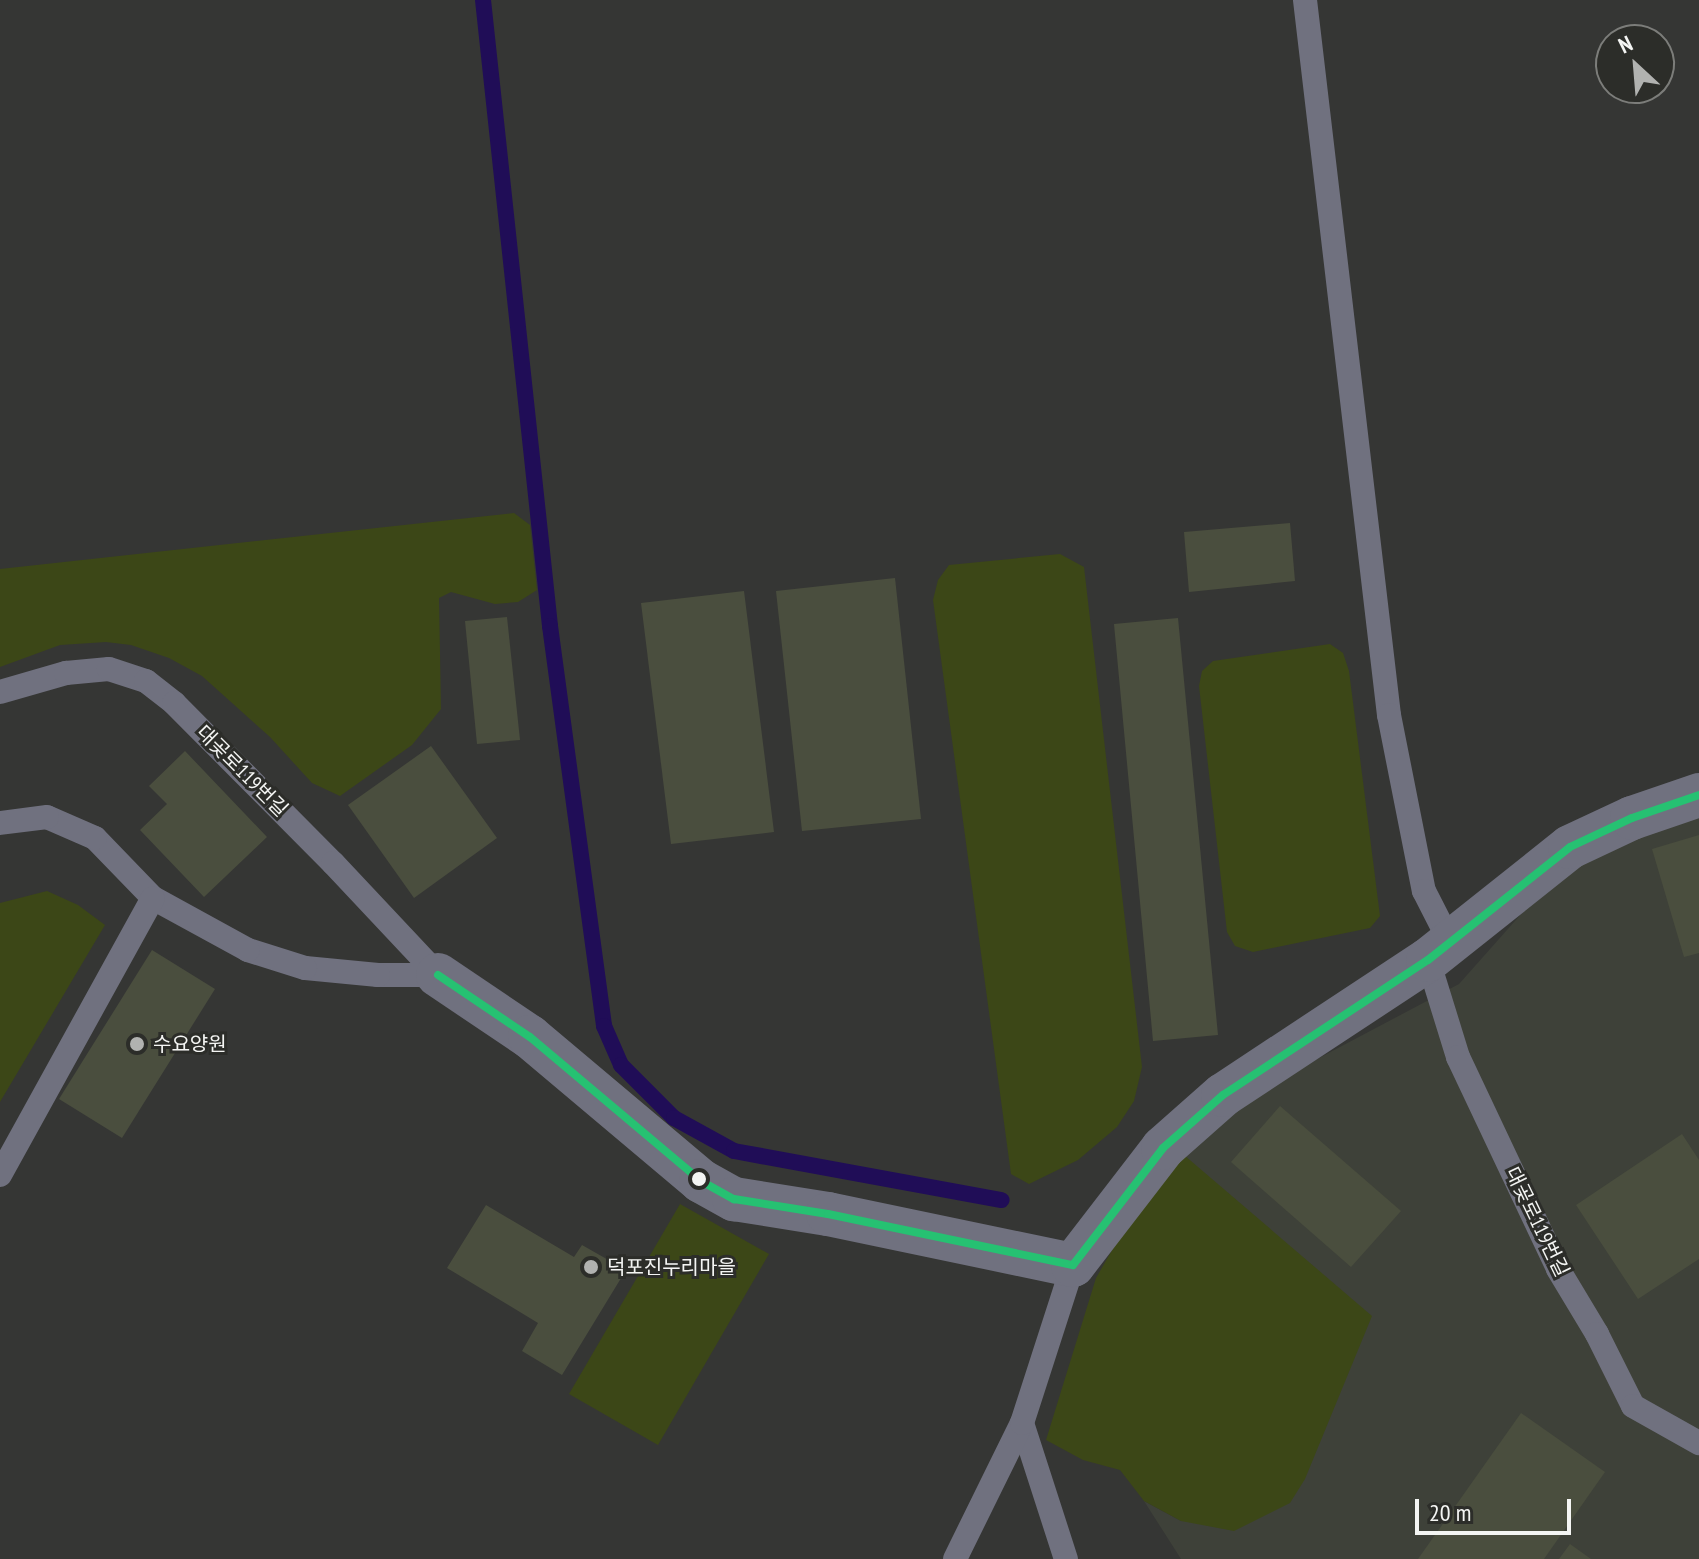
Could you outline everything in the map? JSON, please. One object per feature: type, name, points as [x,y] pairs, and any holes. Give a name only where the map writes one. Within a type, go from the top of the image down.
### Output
[{"type":"street","points":[[1073,1265],[1163,1148],[1223,1095],[1439,951],[1570,847],[1632,818],[1699,795]]},
{"type":"street","name":"대곶로119번길","points":[[438,975],[530,1037],[701,1181],[734,1199],[828,1214],[1073,1265]]},
{"type":"lane","name":"대곶로119번길","points":[[1305,0],[1389,715],[1458,1057],[1558,1269],[1597,1334],[1633,1406],[1699,1443]]},
{"type":"lane","name":"대곶로119번길","points":[[0,692],[66,673],[109,669],[146,681],[174,703],[333,863],[438,975]]},
{"type":"lane","points":[[0,823],[47,817],[95,838],[153,898],[248,950],[305,968],[378,975],[438,975]]},
{"type":"lane","points":[[0,1175],[153,898]]},
{"type":"lane","points":[[955,1559],[980,1514],[1022,1423],[1073,1265]]},
{"type":"lane","points":[[1022,1423],[1066,1559]]},
{"type":"shaded area","points":[[1699,815],[1699,1559],[1181,1559],[1144,1501],[1181,1521],[1184,1155],[1215,1113],[1459,984],[1545,887],[1599,842]]},
{"type":"green space","points":[[514,513],[530,525],[537,590],[518,602],[495,604],[451,592],[439,598],[441,709],[412,745],[340,796],[312,783],[270,737],[202,676],[169,658],[131,645],[106,642],[60,645],[0,667],[0,569]]},
{"type":"green space","points":[[1060,554],[1084,567],[1142,1067],[1134,1101],[1117,1127],[1078,1160],[1029,1184],[1011,1174],[933,600],[938,580],[949,565]]},
{"type":"green space","points":[[1330,644],[1343,653],[1349,671],[1380,916],[1370,928],[1253,952],[1235,946],[1227,932],[1199,686],[1202,671],[1213,661]]},
{"type":"green space","points":[[47,891],[78,905],[105,925],[0,1102],[0,903]]},
{"type":"green space","points":[[1184,1155],[1372,1316],[1305,1479],[1290,1503],[1234,1531],[1181,1521],[1144,1501],[1120,1470],[1083,1460],[1046,1440],[1096,1278],[1130,1219]]},
{"type":"green space","points":[[680,1204],[769,1254],[658,1445],[569,1394]]},
{"type":"building","points":[[1290,523],[1295,581],[1189,592],[1184,532]]},
{"type":"building","points":[[895,578],[921,819],[802,831],[776,591]]},
{"type":"building","points":[[744,591],[774,832],[671,844],[641,603]]},
{"type":"building","points":[[507,617],[520,740],[477,744],[465,621]]},
{"type":"building","points":[[1178,618],[1218,1035],[1153,1041],[1114,624]]},
{"type":"building","points":[[431,746],[497,838],[414,898],[348,805]]},
{"type":"building","points":[[185,751],[267,837],[204,897],[140,830],[167,804],[149,786]]},
{"type":"building","points":[[1699,835],[1699,953],[1684,957],[1652,849]]},
{"type":"building","name":"수요양원","points":[[152,950],[215,989],[122,1138],[59,1099]]},
{"type":"building","points":[[1280,1106],[1401,1211],[1351,1267],[1231,1162]]},
{"type":"building","points":[[1682,1134],[1699,1160],[1699,1259],[1638,1299],[1576,1205]]},
{"type":"building","points":[[486,1205],[574,1257],[582,1245],[626,1270],[562,1375],[522,1351],[538,1323],[447,1268]]},
{"type":"building","points":[[1521,1413],[1605,1472],[1544,1559],[1418,1559]]},
{"type":"building","points":[[1570,1544],[1591,1559],[1559,1559]]},
{"type":"waterway","points":[[483,0],[550,626],[604,1026],[621,1065],[674,1118],[734,1151],[1002,1200]]},
{"type":"transit line","points":[[438,975],[530,1037],[701,1181],[734,1199],[828,1214],[1073,1265],[1163,1148],[1223,1095],[1428,960],[1570,847],[1632,818],[1699,795]]},
{"type":"place","name":"수요양원","points":[[137,1044]]},
{"type":"place","name":"덕포진누리마을","points":[[591,1267]]}]
